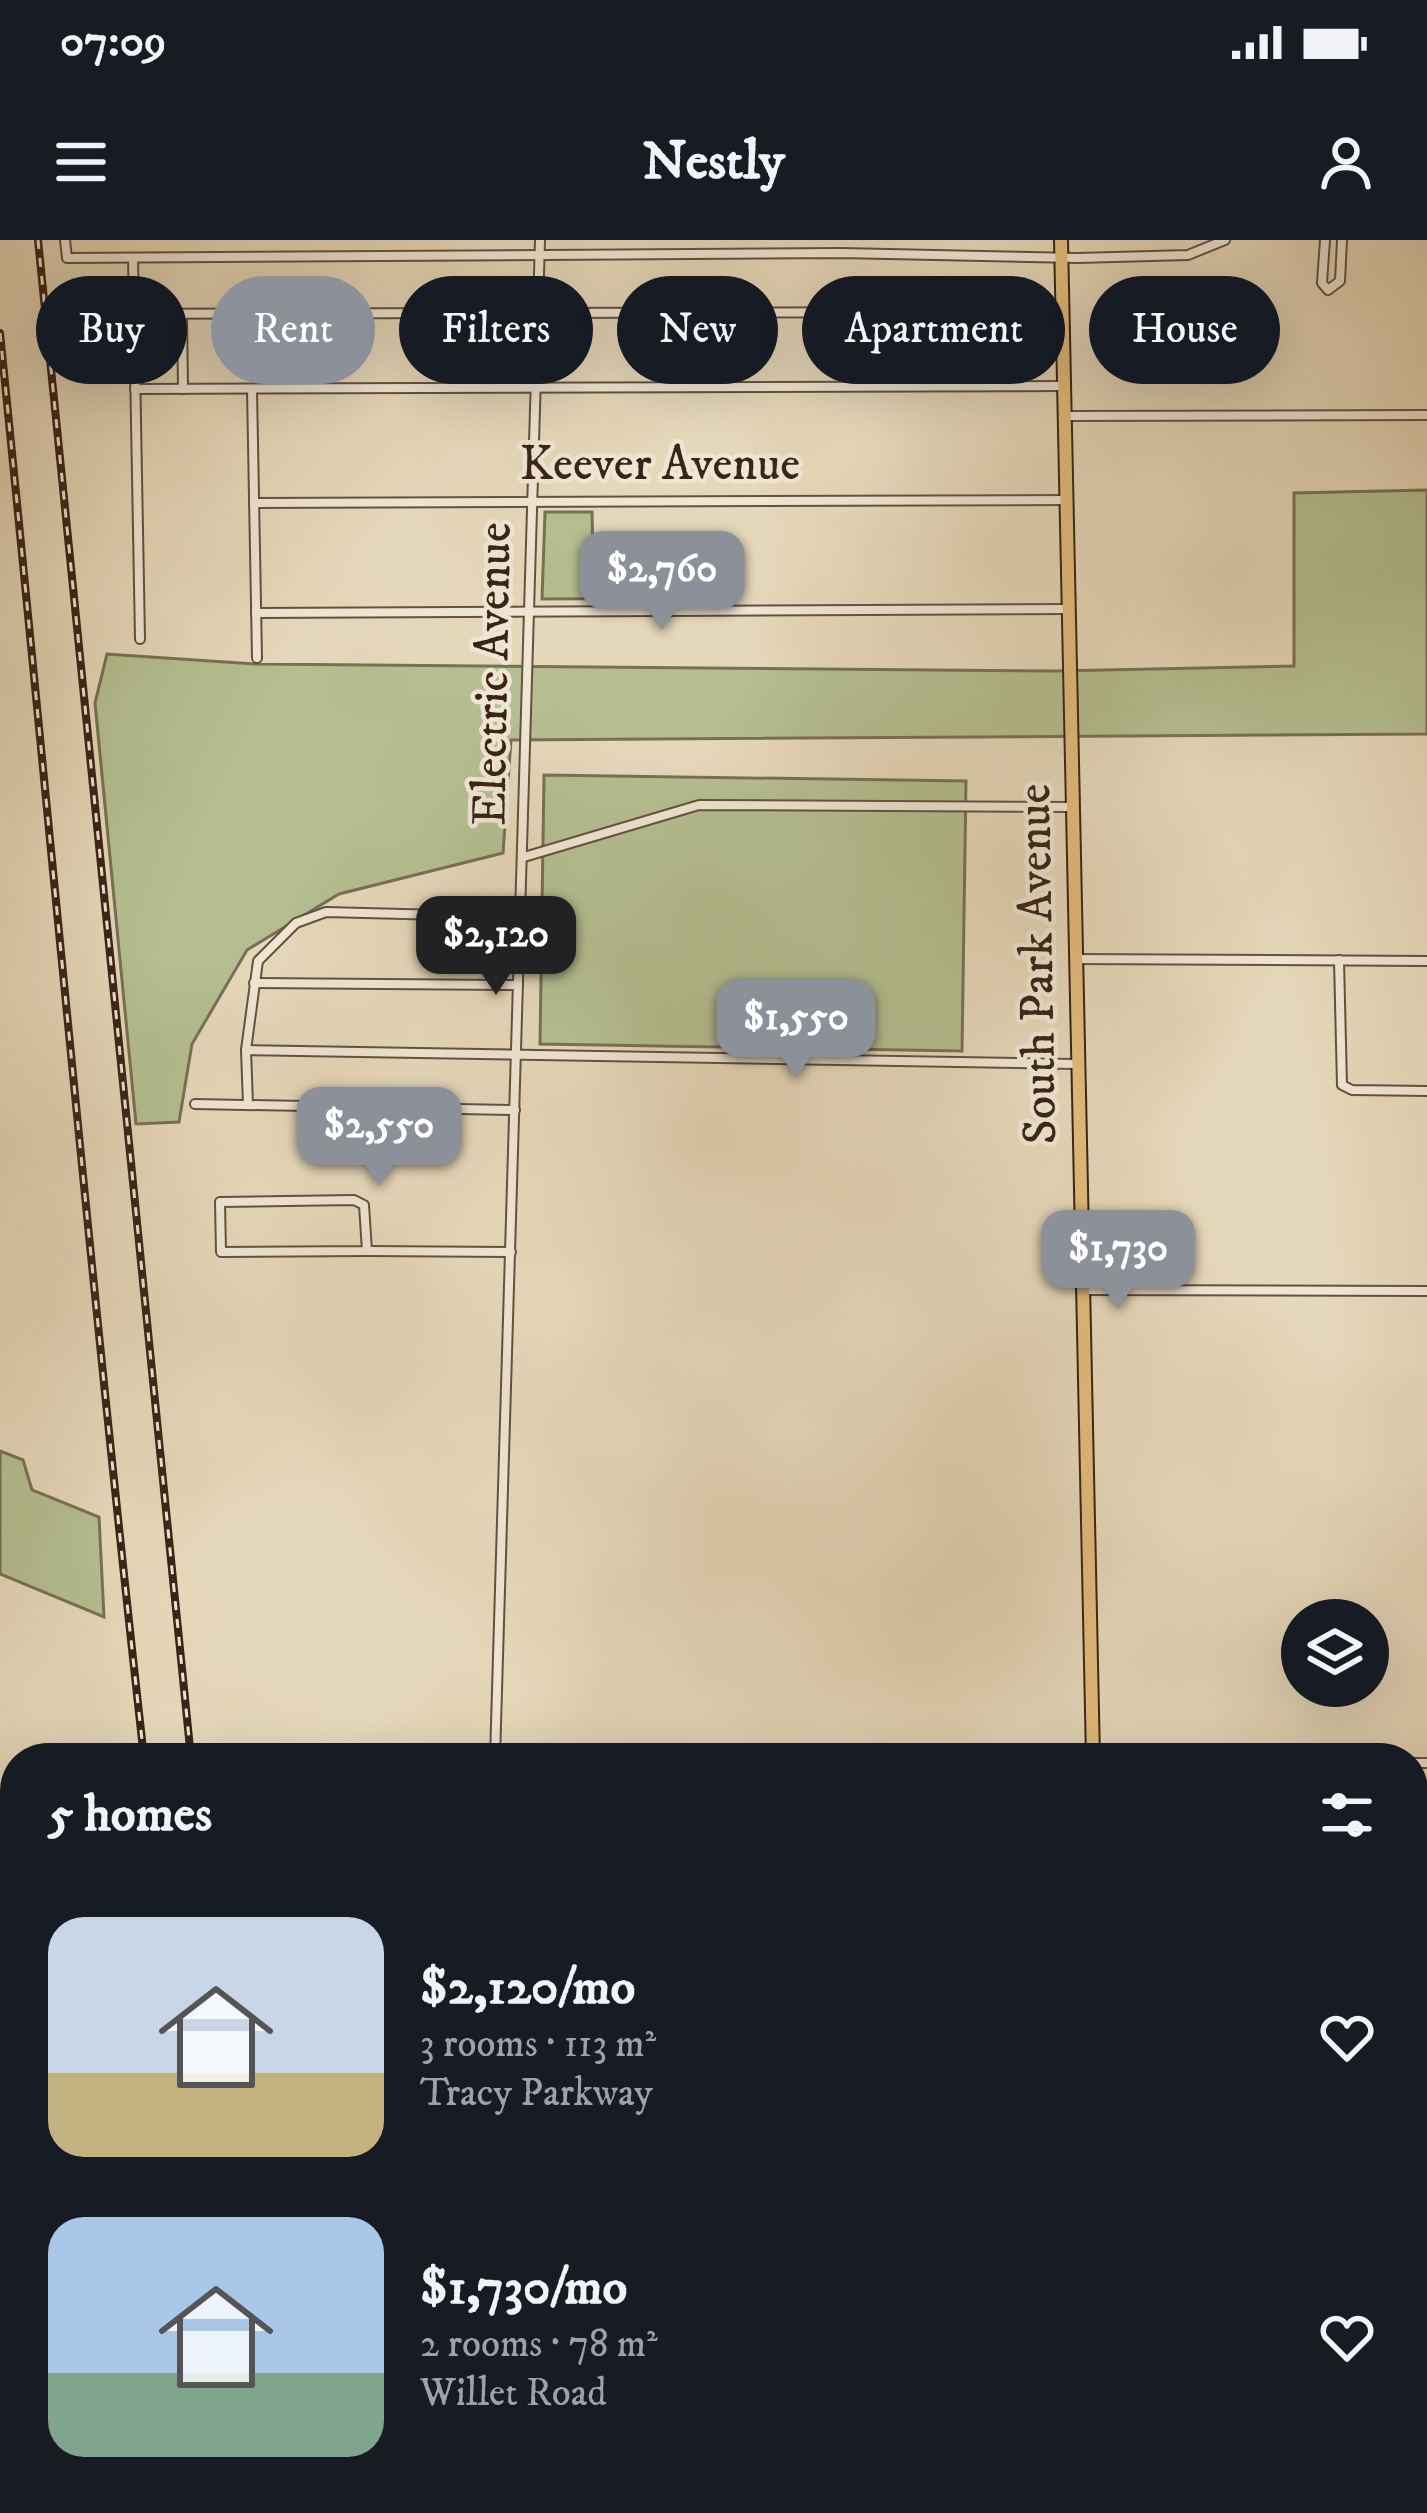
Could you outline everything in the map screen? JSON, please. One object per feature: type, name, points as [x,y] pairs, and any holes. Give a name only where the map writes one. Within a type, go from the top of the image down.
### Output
[{"type":"main road","name":"South Park Avenue","points":[[1061,240],[1062,276]]},
{"type":"main road","name":"South Park Avenue","points":[[1063,386],[1093,1743]]},
{"type":"street","points":[[65,240],[67,258],[1189,256],[1225,240]]},
{"type":"street","points":[[193,240],[194,257]]},
{"type":"street","points":[[307,240],[308,256]]},
{"type":"street","points":[[421,240],[422,255]]},
{"type":"street","name":"Electric Avenue","points":[[539,276],[540,240]]},
{"type":"street","points":[[668,240],[668,255]]},
{"type":"street","points":[[795,240],[795,254]]},
{"type":"street","points":[[921,240],[922,254]]},
{"type":"street","points":[[1325,240],[1322,283],[1328,290],[1340,281],[1342,240]]},
{"type":"street","points":[[133,258],[133,276]]},
{"type":"street","points":[[593,314],[802,313]]},
{"type":"street","points":[[187,315],[399,314]]},
{"type":"street","points":[[135,384],[140,639]]},
{"type":"street","points":[[184,384],[184,389]]},
{"type":"street","name":"Electric Avenue","points":[[496,1743],[536,384]]},
{"type":"street","points":[[135,389],[1063,386]]},
{"type":"street","points":[[252,388],[257,658]]},
{"type":"street","points":[[1064,416],[1427,415]]},
{"type":"street","name":"Keever Avenue","points":[[254,502],[1066,500]]},
{"type":"street","points":[[256,613],[1068,609]]},
{"type":"street","points":[[524,857],[699,805],[1071,807]]},
{"type":"street","points":[[248,1105],[246,1050],[258,961],[296,923],[326,912],[521,916]]},
{"type":"street","points":[[1074,959],[1427,961]]},
{"type":"street","points":[[1339,961],[1342,1085],[1352,1090],[1427,1091]]},
{"type":"street","points":[[254,983],[518,985]]},
{"type":"street","points":[[246,1050],[1076,1064]]},
{"type":"street","points":[[195,1104],[515,1110]]},
{"type":"street","points":[[367,1251],[364,1205],[354,1200],[220,1202],[221,1252],[512,1252]]},
{"type":"street","points":[[1080,1290],[1427,1291]]},
{"type":"green space","points":[[1427,490],[1427,734],[511,740],[503,853],[339,894],[247,950],[192,1044],[179,1122],[136,1124],[95,703],[107,654],[255,664],[1056,671],[1294,666],[1294,493]]},
{"type":"green space","points":[[545,512],[592,512],[593,556],[710,555],[710,598],[542,599]]},
{"type":"green space","points":[[544,775],[966,781],[962,1051],[540,1044]]},
{"type":"green space","points":[[0,1451],[23,1460],[32,1490],[99,1517],[104,1617],[0,1574]]},
{"type":"railway","points":[[38,240],[189,1743]]},
{"type":"railway","points":[[0,333],[142,1743]]}]
